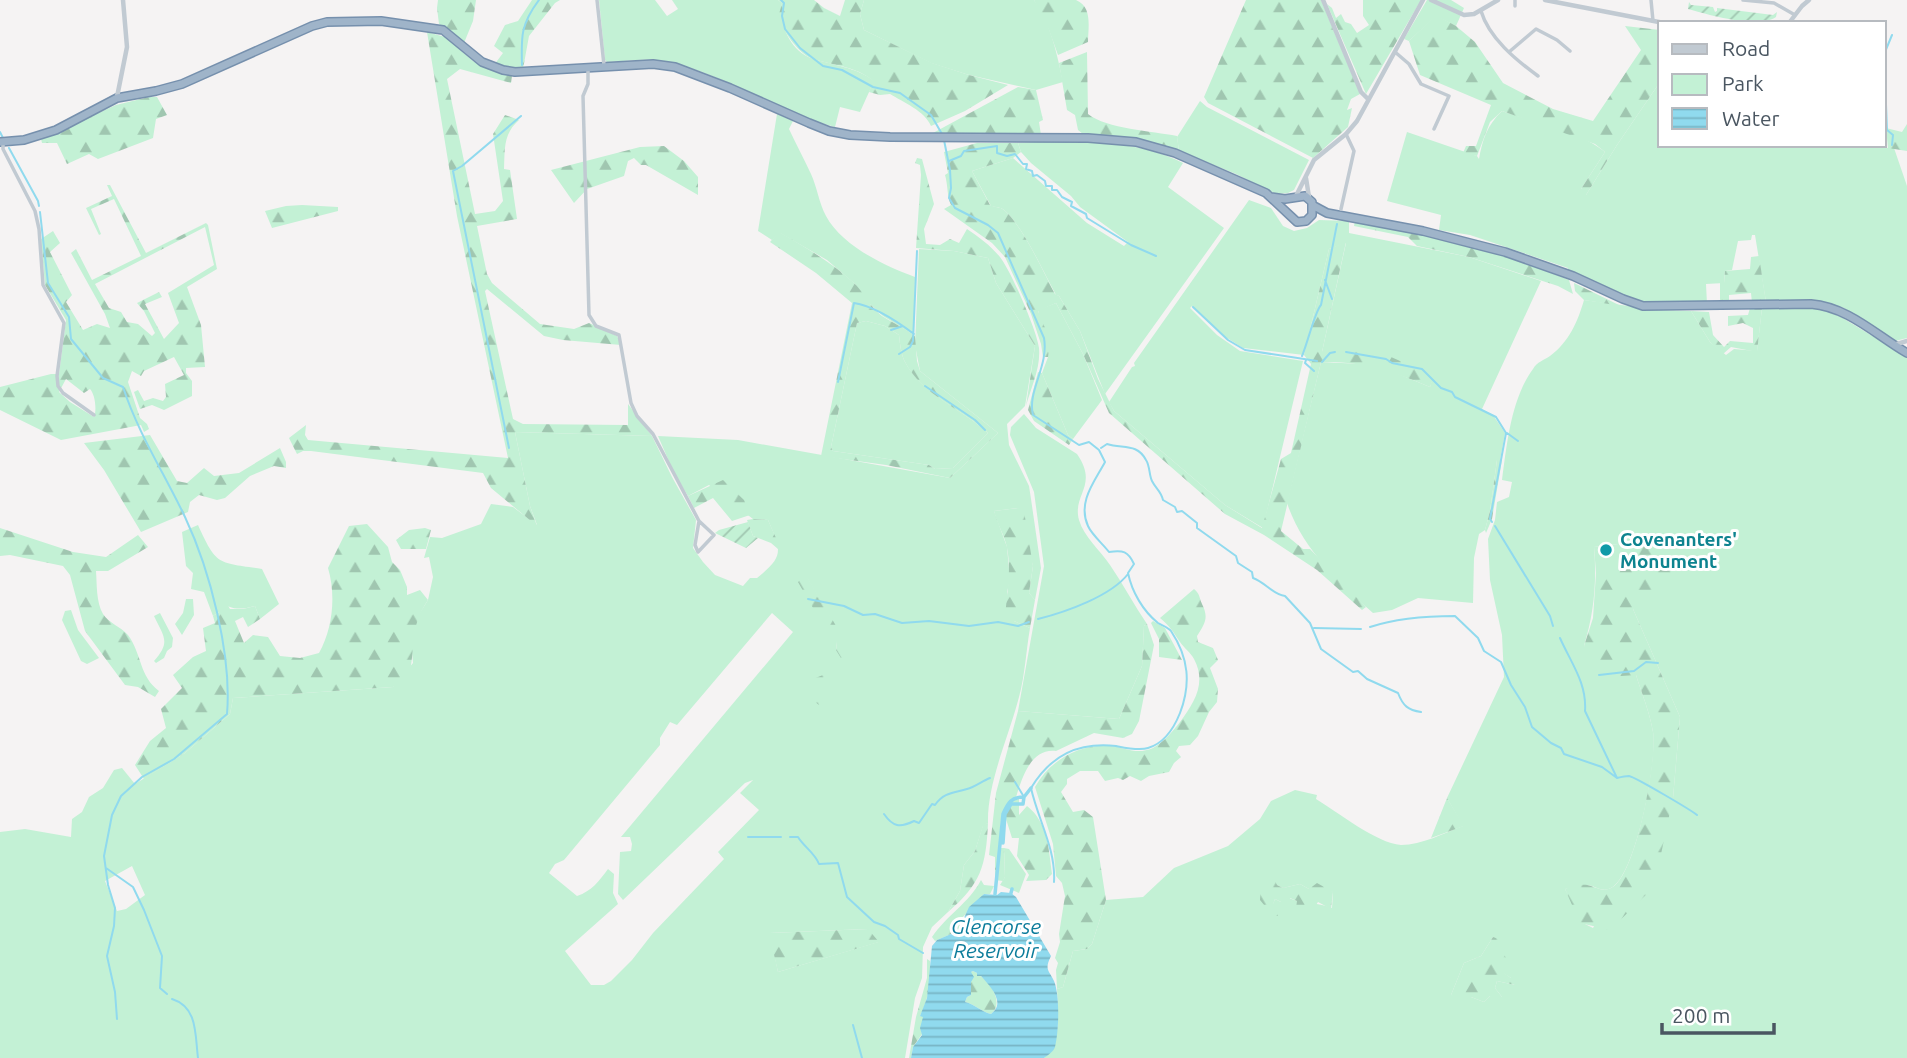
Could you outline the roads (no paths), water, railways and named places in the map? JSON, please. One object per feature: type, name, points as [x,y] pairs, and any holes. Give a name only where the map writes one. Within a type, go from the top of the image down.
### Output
[{"type":"highway","points":[[4,142],[24,140],[56,130],[117,98],[182,84],[312,26],[345,20],[381,21],[443,30],[482,62],[503,71],[604,65],[653,64],[675,67],[829,131],[875,137],[1087,138],[1136,142],[1175,153],[1280,200],[1309,198],[1314,206],[1327,213],[1423,231],[1506,252],[1573,276],[1643,306],[1811,304],[1830,307],[1853,317],[1907,352]]},
{"type":"highway","points":[[1271,197],[1293,220],[1301,222],[1312,215],[1327,213]]},
{"type":"highway","points":[[1288,213],[1288,205],[1294,197]]},
{"type":"highway","points":[[1312,215],[1314,206]]},
{"type":"street","points":[[117,98],[127,47],[122,0]]},
{"type":"street","points":[[597,0],[604,65]]},
{"type":"street","points":[[1323,0],[1361,92],[1368,99]]},
{"type":"street","points":[[1294,197],[1314,160],[1346,134],[1357,121],[1423,0]]},
{"type":"street","points":[[1431,0],[1464,15],[1481,11],[1498,0]]},
{"type":"street","points":[[1515,0],[1515,6]]},
{"type":"street","points":[[1545,0],[1658,22]]},
{"type":"street","points":[[1651,0],[1653,21]]},
{"type":"street","points":[[1742,0],[1774,4],[1795,15]]},
{"type":"street","points":[[1790,21],[1810,0]]},
{"type":"street","points":[[1481,11],[1488,26],[1509,52],[1538,76]]},
{"type":"street","points":[[1509,52],[1536,29],[1558,40],[1570,51]]},
{"type":"street","points":[[1395,52],[1415,71],[1421,83],[1449,96],[1434,129]]},
{"type":"street","points":[[588,66],[589,85],[583,96],[589,315],[596,326],[621,338],[631,403],[653,434],[699,521],[714,535],[698,552],[695,544],[699,521]]},
{"type":"street","points":[[1341,209],[1354,152],[1346,134]]},
{"type":"street","points":[[4,142],[3,149],[35,211],[43,285],[64,323],[58,386],[63,393],[94,415]]},
{"type":"street","points":[[1306,177],[1309,198]]},
{"type":"street","points":[[1893,345],[1907,341]]},
{"type":"water","name":"Glencorse Reservoir","points":[[1001,892],[1011,893],[1016,897],[1051,956],[1048,967],[1056,987],[1058,1004],[1054,1049],[1044,1058],[911,1058],[913,1047],[922,1035],[920,1028],[923,1017],[920,1016],[927,998],[932,946],[937,940],[958,931],[969,907],[984,894],[997,895]],"holes":[[[971,972],[977,973],[977,976],[981,976],[989,985],[997,1000],[995,1010],[991,1014],[965,1002],[971,995],[971,982],[974,977]]]},
{"type":"waterway","points":[[522,65],[523,31],[539,0]]},
{"type":"waterway","points":[[781,0],[784,3],[782,16],[785,29],[800,48],[823,66],[842,70],[873,87],[900,93],[931,115],[942,134]]},
{"type":"waterway","points":[[1886,50],[1892,35]]},
{"type":"waterway","points":[[1886,104],[1887,130],[1893,135],[1892,145]]},
{"type":"waterway","points":[[509,448],[453,171],[521,116]]},
{"type":"waterway","points":[[0,132],[3,138]]},
{"type":"waterway","points":[[944,140],[950,170],[949,198],[955,208],[998,233],[1044,338],[1044,358],[1033,397],[1033,415],[1079,445],[1089,442],[1099,450],[1105,462],[1086,500],[1085,517],[1088,526],[1109,552],[1124,552],[1132,560],[1134,564],[1128,573],[1135,594],[1153,618],[1171,631],[1185,661],[1187,681],[1184,702],[1172,729],[1164,739],[1148,748],[1102,745],[1067,753],[1047,767],[1031,788],[1052,858],[1054,882]]},
{"type":"waterway","points":[[949,161],[961,156],[964,151],[997,146],[997,153],[1007,156],[1015,154],[1023,164],[1027,164],[1026,169],[1032,171],[1033,176],[1037,175],[1045,181],[1046,186],[1052,186],[1052,190],[1057,190],[1062,197],[1072,202],[1071,206],[1086,214],[1087,218],[1131,245],[1156,256]]},
{"type":"waterway","points":[[9,148],[39,206]]},
{"type":"waterway","points":[[40,212],[48,283],[69,317],[71,339],[103,378],[123,387],[144,437],[185,517],[211,587],[226,666],[227,714],[174,759],[142,777],[121,796],[112,815],[104,856],[115,908],[107,956],[115,992],[117,1019]]},
{"type":"waterway","points":[[1302,356],[1321,305],[1337,224]]},
{"type":"waterway","points":[[899,354],[910,347],[913,341],[917,251]]},
{"type":"waterway","points":[[1325,280],[1332,299]]},
{"type":"waterway","points":[[838,382],[854,303],[878,311],[914,334]]},
{"type":"waterway","points":[[1193,307],[1228,340],[1245,350],[1317,361]]},
{"type":"waterway","points":[[891,330],[903,326]]},
{"type":"waterway","points":[[1322,362],[1330,353],[1335,352]]},
{"type":"waterway","points":[[1346,352],[1422,369],[1441,388],[1496,417],[1506,433],[1490,519],[1492,522]]},
{"type":"waterway","points":[[1306,360],[1305,363],[1314,371]]},
{"type":"waterway","points":[[925,386],[975,420],[985,430]]},
{"type":"waterway","points":[[1507,433],[1518,441]]},
{"type":"waterway","points":[[1101,448],[1107,444],[1138,451],[1147,462],[1152,481],[1163,500],[1175,507],[1177,512],[1182,511],[1197,523],[1197,528],[1236,556],[1238,563],[1252,572],[1253,578],[1285,596],[1310,623],[1321,649],[1353,672],[1358,671],[1367,679],[1398,693],[1406,707],[1421,712]]},
{"type":"waterway","points":[[1495,526],[1550,616],[1553,626]]},
{"type":"waterway","points":[[1038,619],[1099,596],[1128,574]]},
{"type":"waterway","points":[[808,599],[844,606],[863,615],[875,614],[902,623],[929,621],[969,626],[998,622],[1018,626],[1029,622]]},
{"type":"waterway","points":[[1370,627],[1412,618],[1455,616],[1478,638],[1484,651],[1501,662],[1525,707],[1532,727],[1561,748],[1564,754],[1602,767],[1617,778]]},
{"type":"waterway","points":[[1314,628],[1361,629]]},
{"type":"waterway","points":[[1560,638],[1581,682],[1585,711],[1617,778],[1629,776],[1697,815]]},
{"type":"waterway","points":[[1599,675],[1634,671],[1646,662],[1658,663]]},
{"type":"waterway","points":[[884,814],[897,825],[914,821],[919,823],[932,804],[935,805],[950,794],[990,778]]},
{"type":"waterway","points":[[1015,782],[1024,797]]},
{"type":"waterway","points":[[995,894],[1003,814],[1010,801],[1024,797],[1031,788]]},
{"type":"waterway","points":[[1003,843],[1005,814],[1011,804],[1023,804],[1024,797]]},
{"type":"waterway","points":[[748,837],[781,837]]},
{"type":"waterway","points":[[790,837],[798,837],[819,864],[838,863],[847,897],[874,922],[885,926],[898,935],[899,939],[923,953]]},
{"type":"waterway","points":[[106,868],[133,887],[162,956],[160,988],[167,994]]},
{"type":"waterway","points":[[1011,893],[1012,889]]},
{"type":"waterway","points":[[172,999],[187,1008],[191,1015],[198,1058]]},
{"type":"waterway","points":[[853,1025],[862,1058]]},
{"type":"place","name":"Covenanters' Monument","points":[[1606,550]]}]
